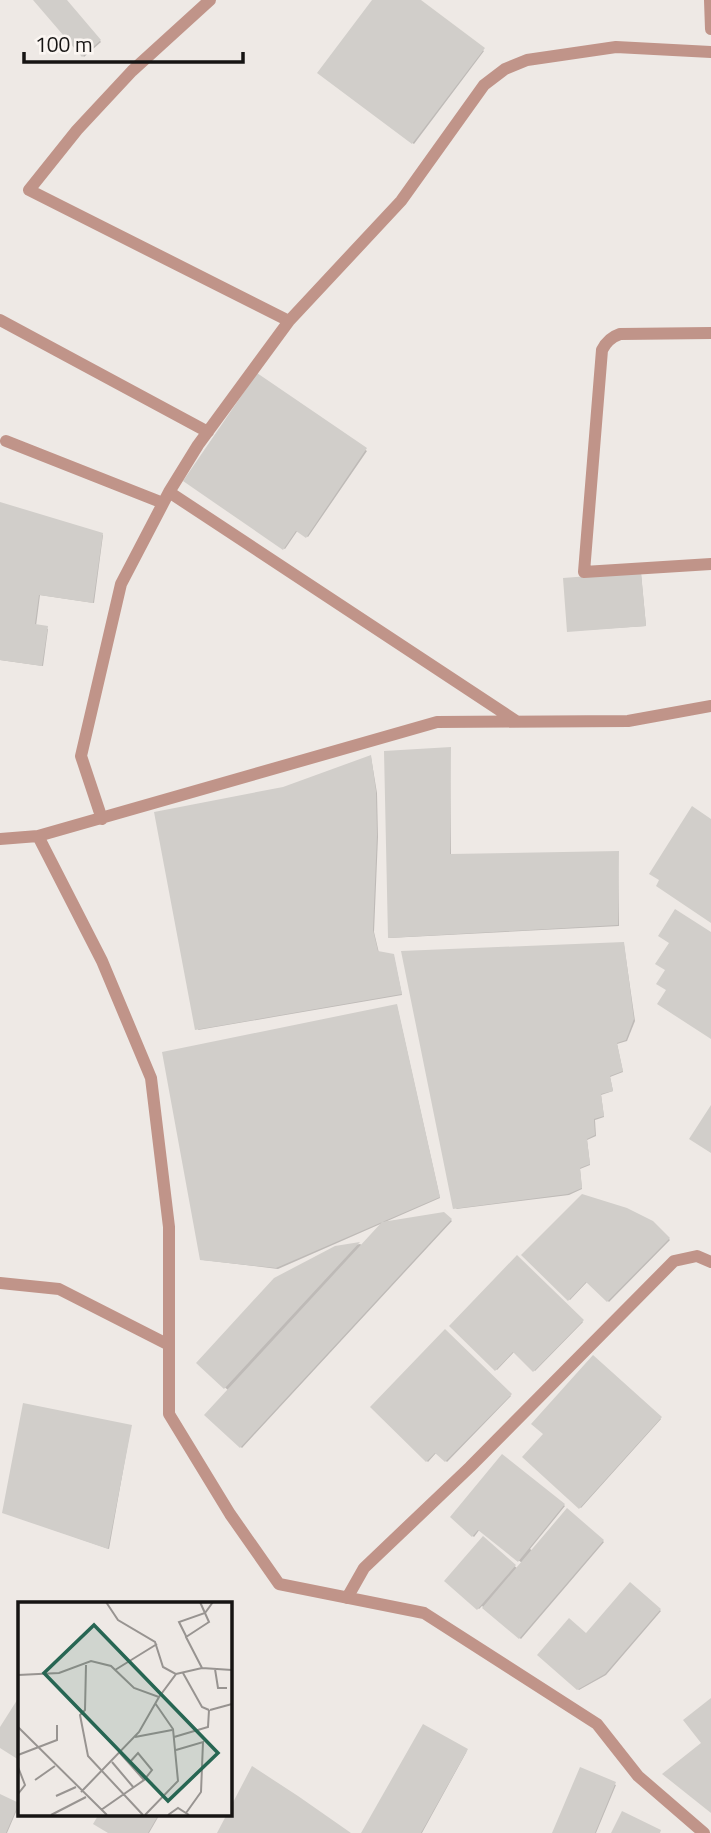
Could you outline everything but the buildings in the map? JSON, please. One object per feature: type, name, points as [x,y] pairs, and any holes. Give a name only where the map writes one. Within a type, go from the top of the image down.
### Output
[{"type":"street","points":[[210,0],[132,71],[78,130],[29,190],[289,320]]},
{"type":"street","points":[[710,0],[711,29]]},
{"type":"street","points":[[102,819],[81,756],[121,584],[166,498],[208,432],[289,320],[401,201],[484,85],[505,69],[527,60],[616,47],[711,52]]},
{"type":"street","points":[[0,320],[208,432]]},
{"type":"street","points":[[711,333],[620,334],[602,350],[584,572],[711,564]]},
{"type":"street","points":[[6,441],[166,498],[516,722]]},
{"type":"street","points":[[0,839],[38,836],[102,819],[437,722],[628,721],[711,706]]},
{"type":"street","points":[[38,836],[102,961],[152,1078],[169,1227],[169,1414],[230,1514],[279,1584],[424,1612],[597,1724],[638,1776],[704,1833]]},
{"type":"street","points":[[346,1598],[364,1568],[470,1467],[674,1261],[697,1256],[711,1262]]},
{"type":"street","points":[[0,1283],[60,1289],[169,1345]]}]
